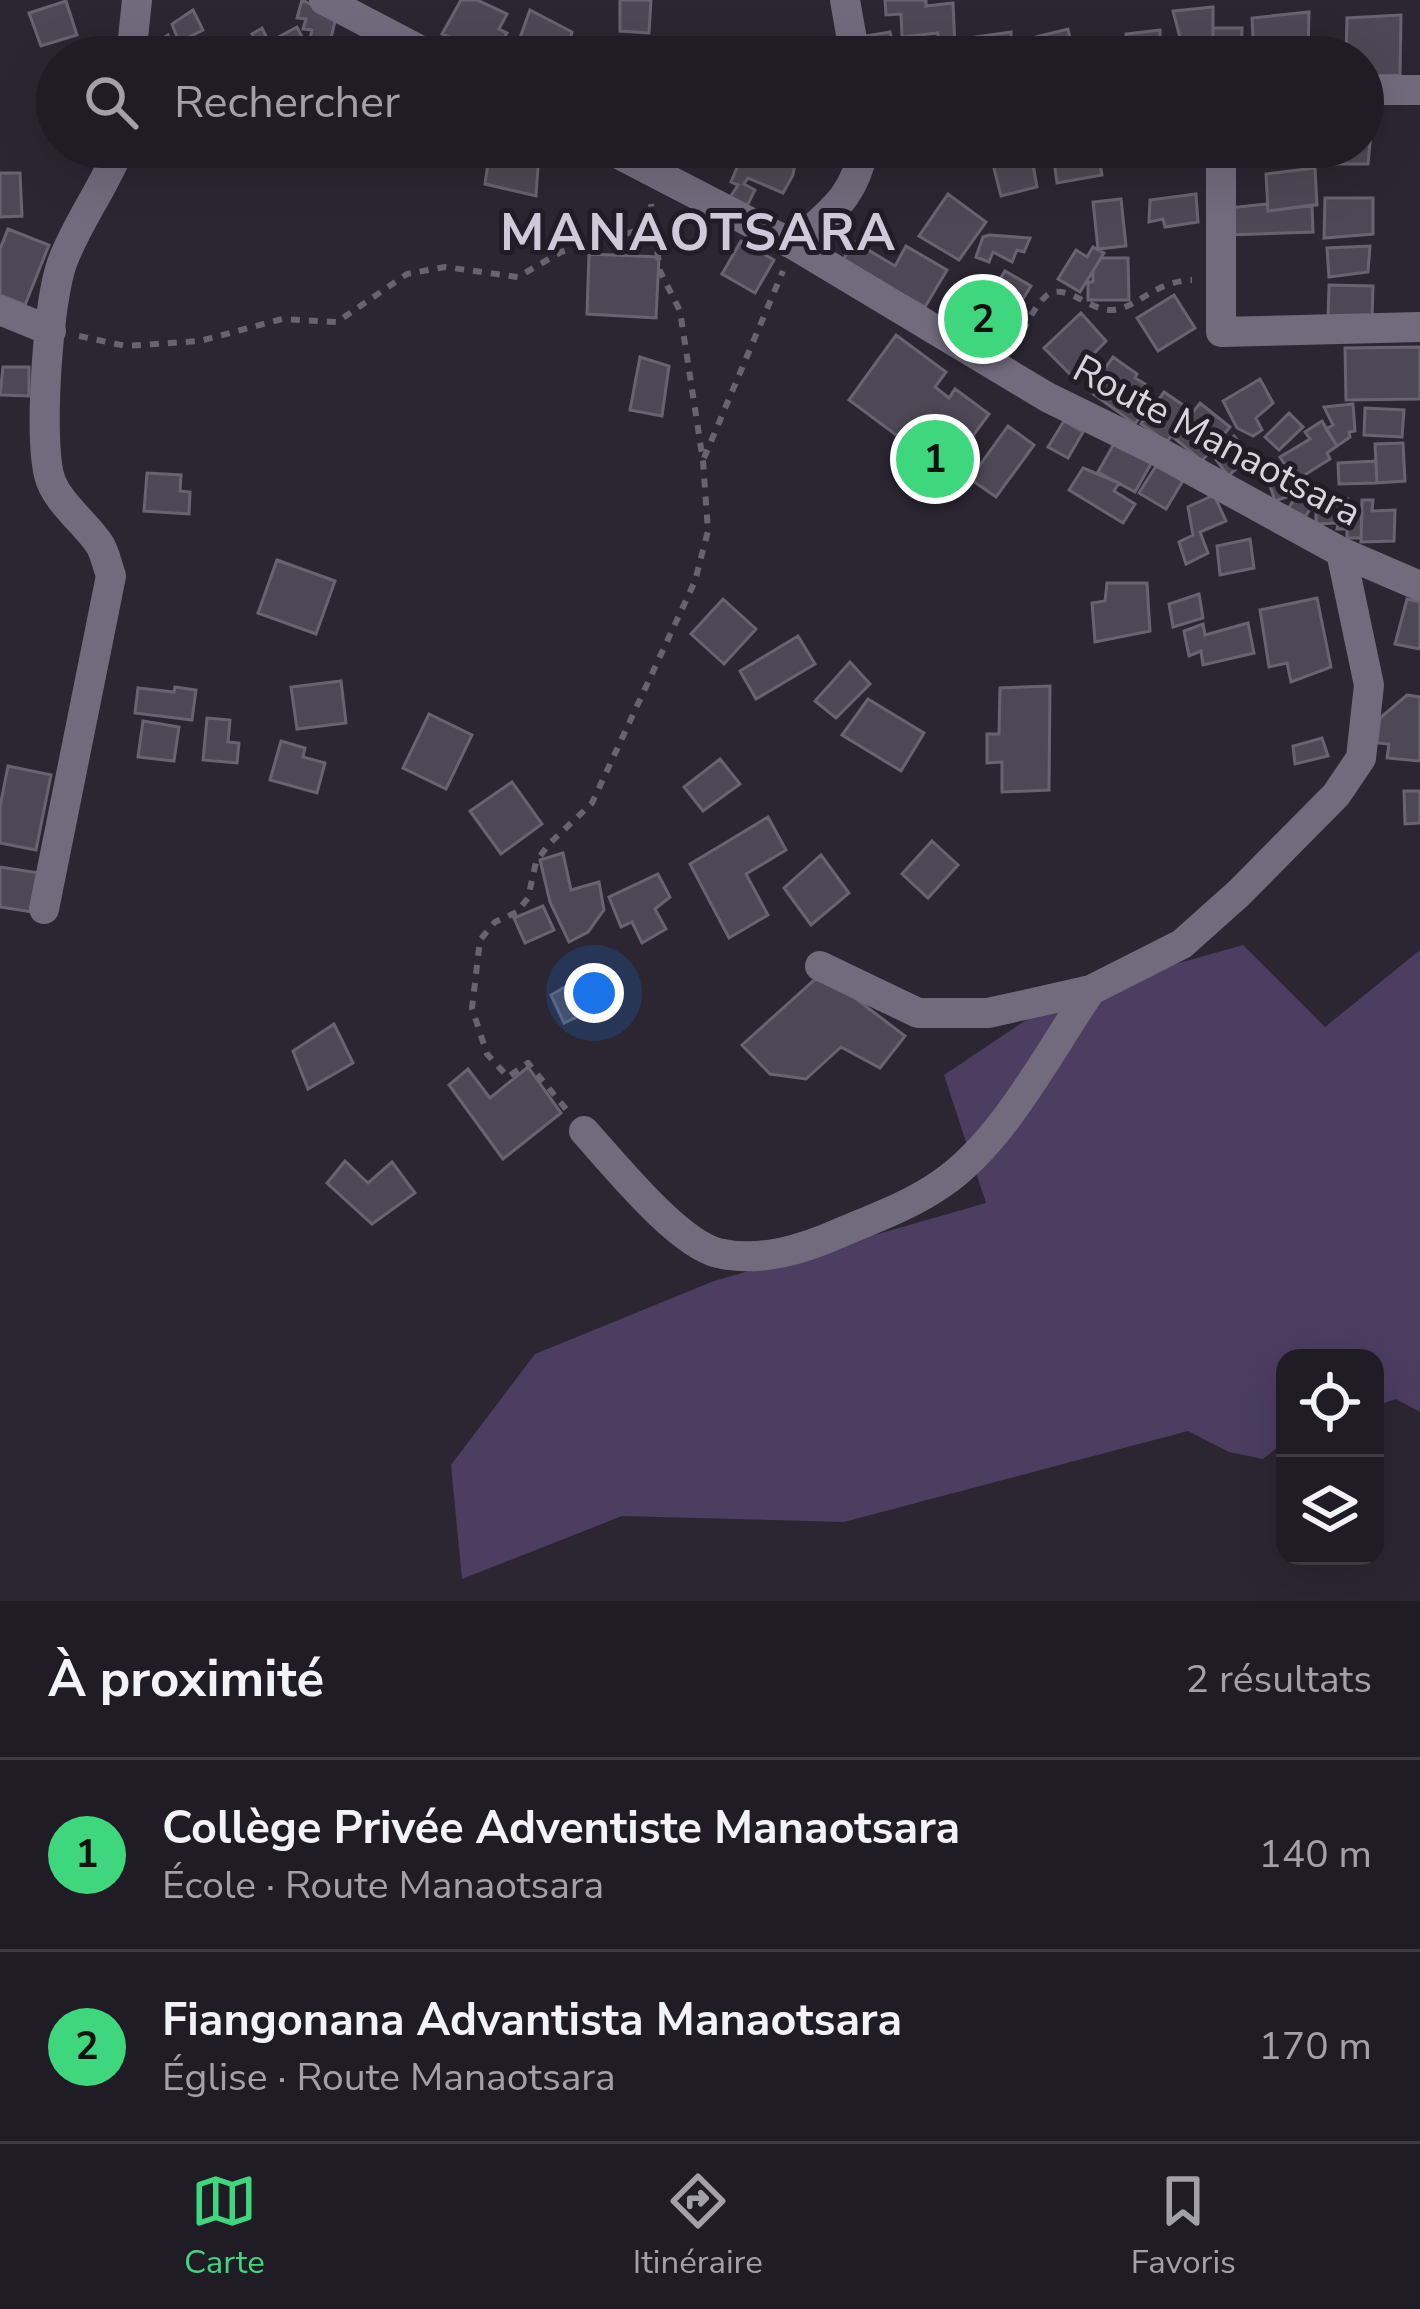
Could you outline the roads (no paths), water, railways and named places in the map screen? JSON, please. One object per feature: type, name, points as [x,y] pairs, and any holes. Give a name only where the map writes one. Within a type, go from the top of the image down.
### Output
[{"type":"street","points":[[132,36],[136,0]]},
{"type":"street","points":[[324,0],[393,36]]},
{"type":"street","points":[[845,0],[851,36]]},
{"type":"street","points":[[1384,90],[1420,90]]},
{"type":"street","points":[[44,909],[111,576],[101,545],[50,479],[45,436],[52,331],[60,268],[112,168]]},
{"type":"street","name":"Route Manaotsara","points":[[644,168],[794,245],[1002,369],[1341,552],[1420,586]]},
{"type":"street","points":[[794,245],[842,201],[861,168]]},
{"type":"street","points":[[1221,168],[1221,332],[1420,328]]},
{"type":"street","points":[[0,310],[52,331]]},
{"type":"street","points":[[820,966],[917,1013],[988,1013],[1091,991],[1181,944],[1336,795],[1361,758],[1369,685],[1341,552]]},
{"type":"street","points":[[584,1131],[663,1216],[715,1252],[766,1256],[811,1246],[907,1204],[943,1183],[987,1144],[1091,991]]},
{"type":"place","name":"Fiangonana Advantista Manaotsara","points":[[983,319]]},
{"type":"place","name":"Collège Privée Adventiste Manaotsara","points":[[935,459]]},
{"type":"district","name":"MANAOTSARA","points":[[699,233]]}]
